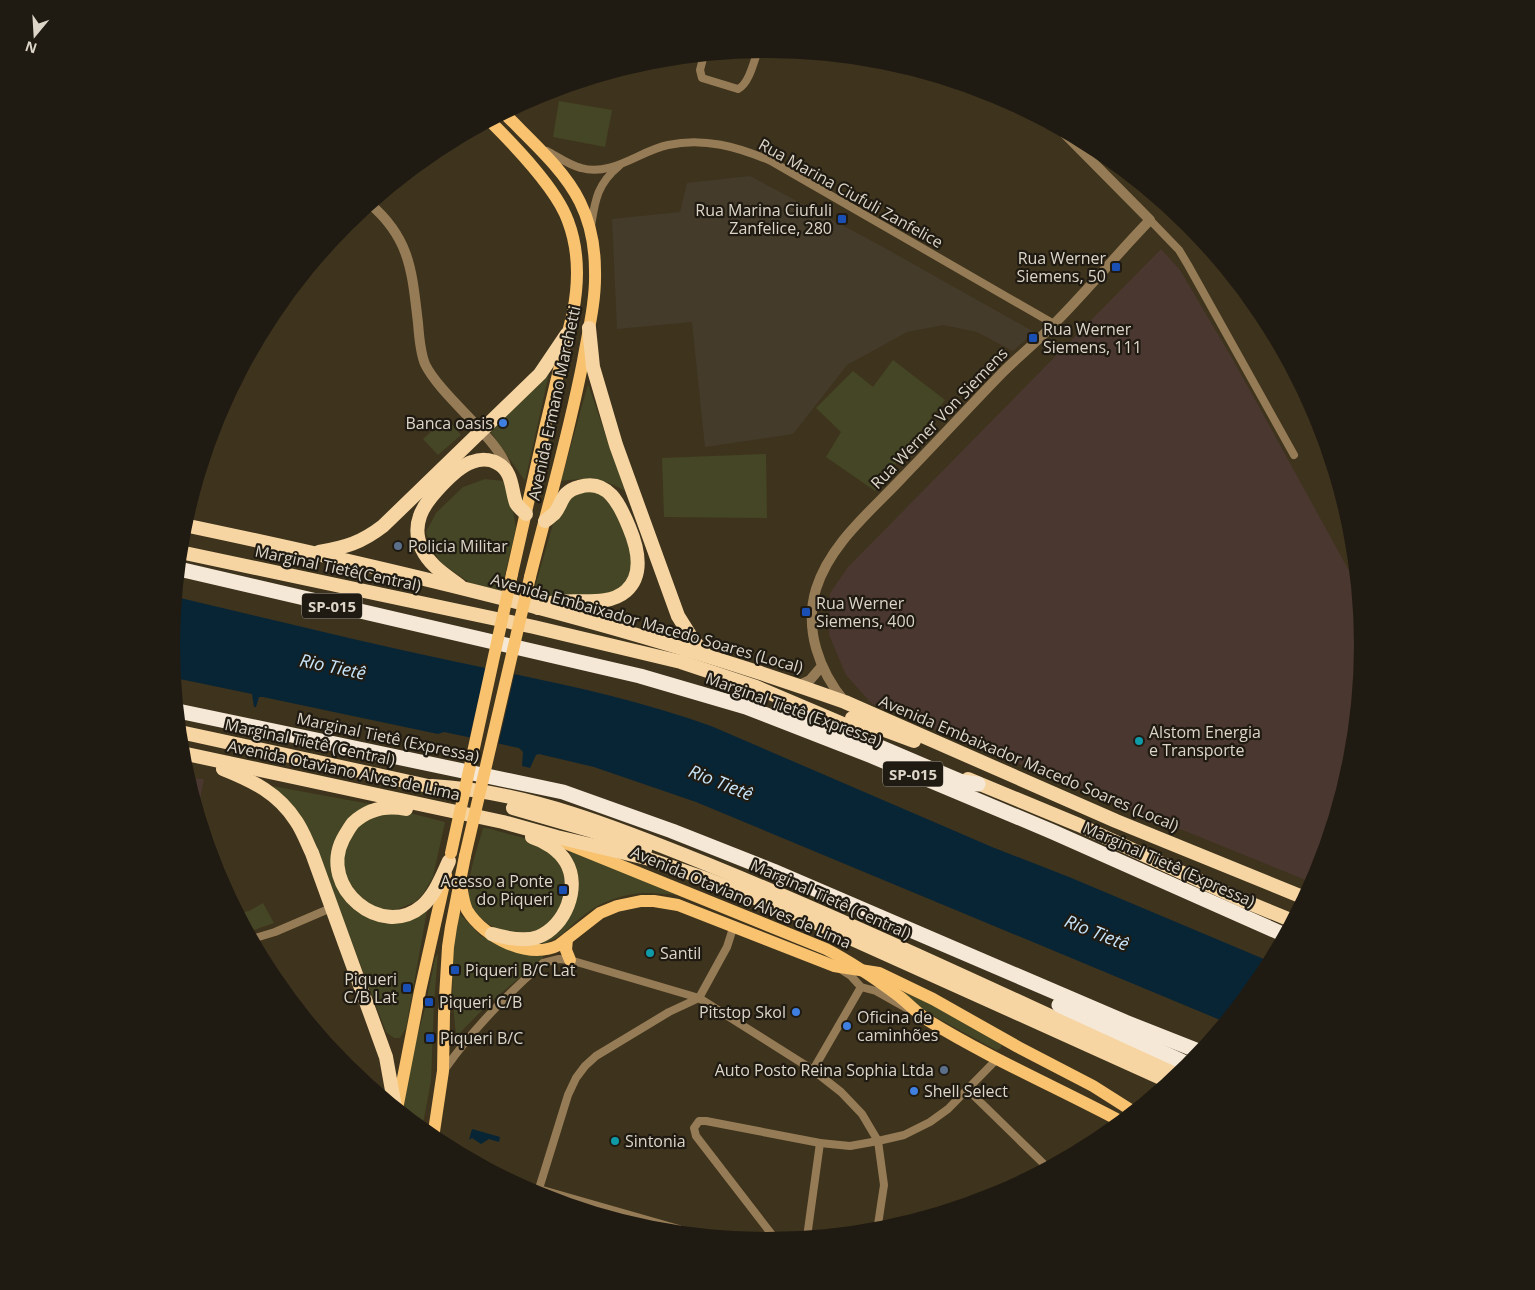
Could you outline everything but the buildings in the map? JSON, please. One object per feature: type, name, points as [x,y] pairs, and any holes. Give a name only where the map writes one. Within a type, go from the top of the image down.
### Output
[{"type":"highway","points":[[589,328],[593,367],[616,445],[678,616],[693,640],[707,656]]},
{"type":"highway","points":[[315,553],[357,543],[371,535],[395,515],[540,374],[567,334]]},
{"type":"highway","points":[[465,589],[441,572],[426,555],[419,540],[419,518],[426,504],[448,480],[471,462],[488,460],[497,463],[508,472],[516,504],[526,514]]},
{"type":"highway","points":[[538,608],[548,603],[602,600],[620,596],[632,584],[638,565],[638,552],[622,507],[615,498],[601,488],[590,485],[579,486],[570,490],[561,499],[555,513],[545,521]]},
{"type":"highway","name":"Avenida Embaixador Macedo Soares (Local)","points":[[192,527],[315,553],[538,608],[707,656],[799,685],[845,702],[1116,821],[1298,895]]},
{"type":"highway","name":"Marginal Tietê(Central)","points":[[187,554],[534,627],[682,662],[756,687]]},
{"type":"highway","name":"Marginal Tietê (Expressa)","points":[[185,570],[640,676],[754,710],[872,756],[1124,863],[1280,932]]},
{"type":"highway","points":[[756,687],[780,692],[813,703],[936,749],[975,758]]},
{"type":"highway","points":[[756,687],[1079,826],[1287,918]]},
{"type":"highway","points":[[698,692],[718,688],[739,694],[815,721],[962,782],[978,784]]},
{"type":"highway","name":"Marginal Tietê (Expressa)","points":[[184,712],[563,792],[672,831],[773,871],[1193,1050]]},
{"type":"highway","name":"Marginal Tietê (Central)","points":[[187,733],[432,786]]},
{"type":"highway","name":"Avenida Otaviano Alves de Lima","points":[[190,755],[503,822],[646,858],[797,914],[1163,1079]]},
{"type":"highway","points":[[198,757],[263,787],[280,802],[296,821],[312,853],[386,1057],[394,1098]]},
{"type":"highway","points":[[432,786],[598,833],[688,866],[704,878]]},
{"type":"highway","name":"Avenida Otaviano Alves de Lima","points":[[432,786],[456,788]]},
{"type":"highway","name":"Marginal Tietê (Central)","points":[[456,788],[549,807],[631,834],[768,890],[1149,1061],[1173,1070]]},
{"type":"highway","points":[[423,806],[413,810],[393,806],[369,812],[362,815],[350,826],[337,855],[338,872],[341,882],[358,904],[368,911],[384,916],[403,915],[423,906],[439,883],[450,857]]},
{"type":"highway","points":[[492,934],[528,939],[539,936],[549,930],[564,914],[572,888],[567,863],[558,852],[536,838],[511,829],[503,822]]},
{"type":"highway","points":[[1216,862],[1224,871],[1295,903]]},
{"type":"highway","points":[[1165,865],[1178,865],[1291,911]]},
{"type":"highway","points":[[994,966],[1017,983],[1045,998],[1182,1061]]},
{"type":"main road","name":"Avenida Ermano Marchetti","points":[[434,1128],[443,1071],[448,948],[460,880],[530,578],[562,455],[589,328],[595,272],[590,232],[580,202],[559,171],[508,118]]},
{"type":"main road","name":"Avenida Ermano Marchetti","points":[[397,1101],[512,574],[575,304],[577,280],[574,240],[568,219],[556,196],[495,125]]},
{"type":"main road","name":"Avenida Otaviano Alves de Lima","points":[[557,837],[566,844],[749,924],[834,966],[866,971]]},
{"type":"main road","name":"Avenida Otaviano Alves de Lima","points":[[460,880],[466,908],[472,916],[504,942],[533,950],[553,948],[600,913],[617,906],[641,901],[664,902],[678,905],[734,925],[749,924],[826,949],[866,971]]},
{"type":"main road","points":[[567,939],[566,950],[570,960]]},
{"type":"main road","points":[[866,971],[919,1014],[997,1059],[1115,1118]]},
{"type":"main road","points":[[866,971],[879,973],[913,989],[1093,1086],[1128,1108]]},
{"type":"main road","points":[[997,1059],[1005,1051],[1018,1047]]},
{"type":"street","points":[[702,62],[700,70],[702,78],[738,89],[747,79],[755,58]]},
{"type":"street","name":"Rua Marina Ciufuli Zanfelice","points":[[534,145],[571,165],[581,168],[602,169],[622,164],[665,145],[684,142],[709,142],[748,151],[771,161],[1054,324]]},
{"type":"street","points":[[1077,146],[1179,250],[1294,454]]},
{"type":"street","name":"Rua Marina Ciufuli Zanfelice","points":[[590,232],[594,206],[599,190],[609,174],[622,164]]},
{"type":"street","points":[[374,208],[396,233],[409,260],[424,362],[438,384],[493,444],[507,464],[508,472]]},
{"type":"street","name":"Rua Werner Von Siemens","points":[[845,702],[822,666],[812,628],[812,608],[816,589],[826,565],[834,552],[864,517],[1004,371],[1054,324],[1150,220]]},
{"type":"street","points":[[799,685],[810,680],[822,666]]},
{"type":"street","points":[[258,937],[275,932],[331,908]]},
{"type":"street","points":[[540,1186],[568,1095],[576,1078],[596,1056],[669,1012],[698,998],[727,947],[734,925]]},
{"type":"street","points":[[443,1071],[477,1026],[543,963],[559,959],[570,960],[698,998],[813,1070],[854,1103],[878,1141],[884,1185],[878,1222]]},
{"type":"street","points":[[834,966],[851,976],[861,987],[876,991],[919,1014]]},
{"type":"street","points":[[813,1070],[861,987]]},
{"type":"street","points":[[770,1232],[696,1136],[694,1128],[696,1124],[700,1121],[706,1121],[820,1143],[850,1146],[878,1141],[904,1135],[930,1122],[948,1109],[997,1059]]},
{"type":"street","points":[[968,1090],[1043,1163]]},
{"type":"street","points":[[808,1231],[820,1143]]},
{"type":"shaded area","points":[[750,176],[883,247],[1034,332],[1013,351],[977,332],[943,325],[907,332],[847,365],[793,434],[705,447],[692,322],[617,329],[612,219],[680,212],[687,183]]},
{"type":"shaded area","points":[[1161,249],[1180,270],[1236,365],[1351,573],[1355,645],[1350,722],[1344,760],[1335,797],[1324,834],[1305,880],[872,704],[846,675],[829,635],[830,593],[848,567]]},
{"type":"shaded area","points":[[195,778],[204,779],[200,798]]},
{"type":"green space","points":[[559,101],[612,110],[605,147],[553,137]]},
{"type":"green space","points":[[893,360],[945,400],[875,491],[826,457],[841,432],[816,408],[853,371],[873,387]]},
{"type":"green space","points":[[549,374],[525,481],[490,431]]},
{"type":"green space","points":[[588,384],[625,491],[601,481],[579,479],[561,481]]},
{"type":"green space","points":[[446,418],[461,435],[438,455],[423,439]]},
{"type":"green space","points":[[766,454],[767,518],[664,517],[662,458]]},
{"type":"green space","points":[[485,479],[503,481],[510,494],[516,528],[501,591],[477,588],[441,563],[431,547],[426,532],[436,513],[463,487]]},
{"type":"green space","points":[[587,490],[600,492],[612,500],[636,557],[629,584],[595,600],[532,597],[558,511],[576,494]]},
{"type":"green space","points":[[272,786],[370,804],[370,806],[355,813],[338,887],[347,902],[358,911],[427,911],[406,1028],[400,1038],[394,1038],[386,1032],[316,844],[308,829]]},
{"type":"green space","points":[[402,811],[445,822],[433,877],[423,894],[415,902],[393,911],[376,908],[361,900],[351,888],[343,873],[341,857],[358,825],[370,817]]},
{"type":"green space","points":[[483,828],[537,843],[556,860],[563,872],[566,886],[556,917],[550,923],[542,928],[525,933],[506,932],[487,923],[473,910],[469,894],[470,875]]},
{"type":"green space","points":[[571,850],[677,895],[639,893],[615,898],[581,917],[555,939],[542,944],[542,942],[563,926],[573,909],[569,857]]},
{"type":"green space","points":[[263,903],[274,923],[254,930],[245,912]]},
{"type":"green space","points":[[460,914],[481,936],[496,943],[543,955],[543,958],[486,1006],[457,1036],[452,974],[454,944]]},
{"type":"green space","points":[[438,954],[431,1081],[424,1121],[403,1106],[412,1056],[425,1008],[435,958]]},
{"type":"green space","points":[[890,982],[902,987],[1002,1045],[1000,1049],[996,1050],[939,1019],[915,1004]]},
{"type":"water","name":"Rio Tietê","points":[[182,598],[617,697],[680,715],[711,726],[992,847],[1069,877],[1264,959],[1234,1003],[1220,1020],[696,802],[594,767],[539,754],[536,755],[530,768],[522,766],[523,752],[519,748],[444,732],[438,734],[263,697],[259,697],[256,707],[254,707],[252,694],[181,679]]},
{"type":"water","points":[[472,1129],[500,1137],[499,1142],[489,1139],[481,1144],[472,1138],[469,1140]]},
{"type":"pier","points":[[486,666],[515,672],[498,746],[469,740]]},
{"type":"place","name":"Rua Marina Ciufuli Zanfelice, 280","points":[[842,219]]},
{"type":"place","name":"Rua Werner Siemens, 50","points":[[1116,267]]},
{"type":"place","name":"Rua Werner Siemens, 111","points":[[1033,338]]},
{"type":"place","name":"Banca oasis","points":[[503,423]]},
{"type":"place","name":"Policia Militar","points":[[398,546]]},
{"type":"place","name":"Rua Werner Siemens, 400","points":[[806,612]]},
{"type":"place","name":"Alstom Energia e Transporte","points":[[1139,741]]},
{"type":"place","name":"Acesso a Ponte do Piqueri","points":[[563,890]]},
{"type":"place","name":"Santil","points":[[650,953]]},
{"type":"place","name":"Piqueri B/C Lat","points":[[455,970]]},
{"type":"place","name":"Piqueri C/B Lat","points":[[407,988]]},
{"type":"place","name":"Piqueri C/B","points":[[429,1002]]},
{"type":"place","name":"Pitstop Skol","points":[[796,1012]]},
{"type":"place","name":"Oficina de caminhões","points":[[847,1026]]},
{"type":"place","name":"Piqueri B/C","points":[[430,1038]]},
{"type":"place","name":"Auto Posto Reina Sophia Ltda","points":[[944,1070]]},
{"type":"place","name":"Shell Select","points":[[914,1091]]},
{"type":"place","name":"Sintonia","points":[[615,1141]]}]
